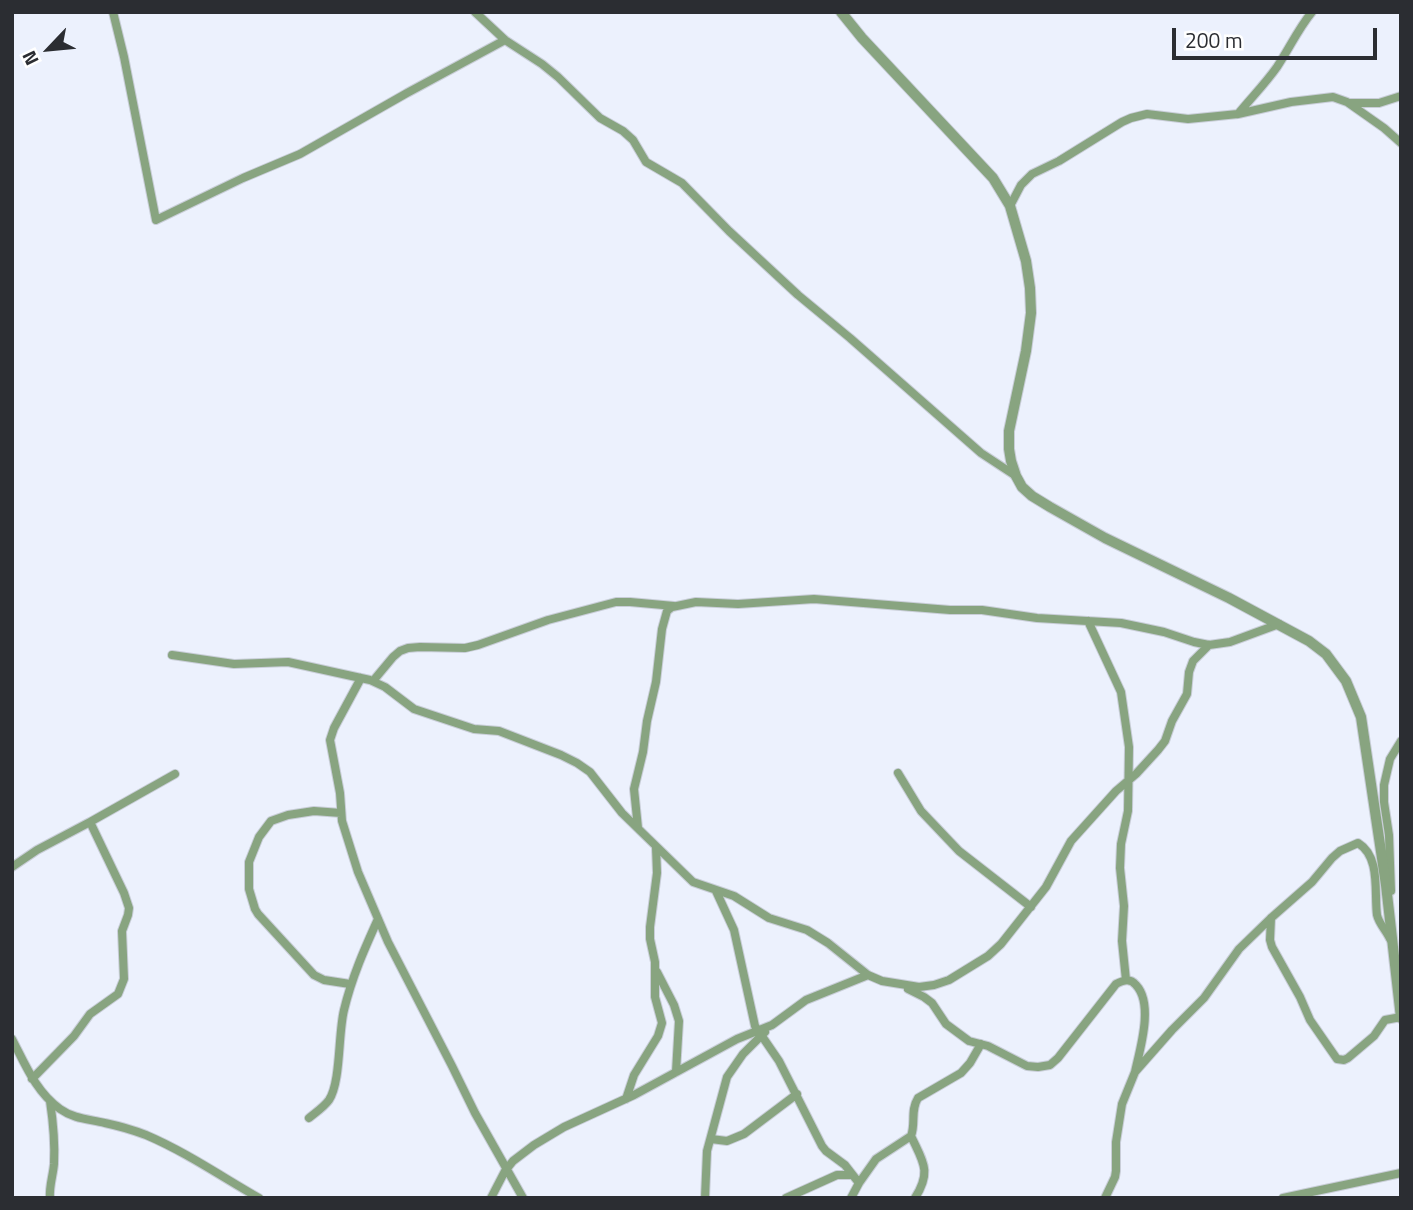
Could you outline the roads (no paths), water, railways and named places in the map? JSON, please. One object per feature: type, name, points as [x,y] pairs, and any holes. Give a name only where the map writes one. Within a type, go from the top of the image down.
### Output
[{"type":"street","points":[[113,12],[156,220],[300,154],[505,40]]},
{"type":"street","points":[[475,12],[505,40],[542,64],[571,88],[600,118],[623,131],[633,140],[646,162],[682,183],[798,295],[981,453],[1016,476],[1027,491],[1105,538],[1279,624],[1326,654],[1346,681],[1361,717],[1374,796],[1400,1012],[1385,1020],[1374,1036],[1348,1058],[1337,1059],[1310,1020],[1272,947],[1271,918]]},
{"type":"street","points":[[1238,114],[1270,76],[1312,12]]},
{"type":"street","points":[[841,14],[993,178],[1016,221],[1026,261],[1031,313],[1009,431],[1009,449],[1016,476]]},
{"type":"street","points":[[1347,102],[1379,103],[1401,96]]},
{"type":"street","points":[[1010,206],[1021,185],[1032,174],[1059,161],[1112,127],[1147,114],[1188,120],[1333,97],[1347,102],[1401,143]]},
{"type":"street","points":[[373,681],[393,657],[408,648],[465,648],[548,620],[616,602],[630,601],[674,606],[814,599],[918,608],[982,610],[1020,616],[1121,623],[1209,645],[1230,642],[1279,624]]},
{"type":"street","points":[[638,828],[634,789],[656,682],[662,629],[668,610],[674,606]]},
{"type":"street","points":[[1088,621],[1124,700],[1129,747],[1128,811],[1121,844],[1120,868],[1126,980]]},
{"type":"street","points":[[172,655],[234,664],[288,662],[373,681],[414,709],[474,729],[499,731],[577,763],[590,772],[622,813],[693,882],[734,896],[769,918],[807,930],[868,975],[899,985],[919,987],[949,980],[988,956],[1001,944],[1046,887],[1071,841],[1102,806],[1151,759],[1165,741],[1187,694],[1191,666],[1196,656],[1209,645]]},
{"type":"street","points":[[361,678],[330,740],[341,813],[358,873],[388,942],[475,1113],[523,1198]]},
{"type":"street","points":[[1389,911],[1391,882],[1384,785],[1390,759],[1401,741]]},
{"type":"street","points":[[898,773],[922,811],[943,834],[1031,907]]},
{"type":"street","points":[[12,867],[37,850],[175,774]]},
{"type":"street","points":[[341,813],[314,811],[271,821],[259,837],[248,862],[249,889],[258,914],[314,975],[324,980],[350,984]]},
{"type":"street","points":[[32,1079],[69,1041],[90,1014],[118,994],[124,979],[122,932],[129,908],[90,822]]},
{"type":"street","points":[[1135,1072],[1204,998],[1239,949],[1312,882],[1340,851],[1358,843],[1370,856],[1379,920],[1392,941]]},
{"type":"street","points":[[656,847],[657,873],[650,939],[656,968],[679,1021],[676,1072]]},
{"type":"street","points":[[716,891],[734,930],[753,1021],[779,1061],[822,1146],[841,1161],[859,1183]]},
{"type":"street","points":[[309,1118],[331,1095],[341,1021],[350,984],[378,919]]},
{"type":"street","points":[[626,1099],[634,1074],[661,1028],[661,1016],[655,997],[656,968]]},
{"type":"street","points":[[705,1198],[707,1152],[727,1077],[743,1054],[760,1033],[793,1008],[868,975]]},
{"type":"street","points":[[899,985],[924,997],[949,1027],[969,1041],[1000,1051],[1027,1066],[1038,1068],[1050,1065],[1065,1052],[1116,984],[1126,980],[1135,983],[1144,1002],[1143,1033],[1135,1072],[1122,1104],[1116,1142],[1116,1171],[1105,1198]]},
{"type":"street","points":[[492,1198],[507,1168],[534,1145],[737,1039],[760,1033]]},
{"type":"street","points":[[12,1039],[32,1079],[61,1110],[72,1116],[123,1127],[173,1147],[259,1198]]},
{"type":"street","points":[[855,1197],[859,1183],[876,1159],[911,1136],[913,1112],[918,1098],[961,1073],[981,1044]]},
{"type":"street","points":[[711,1139],[727,1141],[744,1134],[797,1094]]},
{"type":"street","points":[[50,1101],[54,1161],[49,1185],[50,1198]]},
{"type":"street","points":[[911,1136],[925,1175],[924,1183],[915,1198]]},
{"type":"street","points":[[1283,1198],[1401,1173]]},
{"type":"street","points":[[786,1198],[837,1175],[852,1175]]}]
